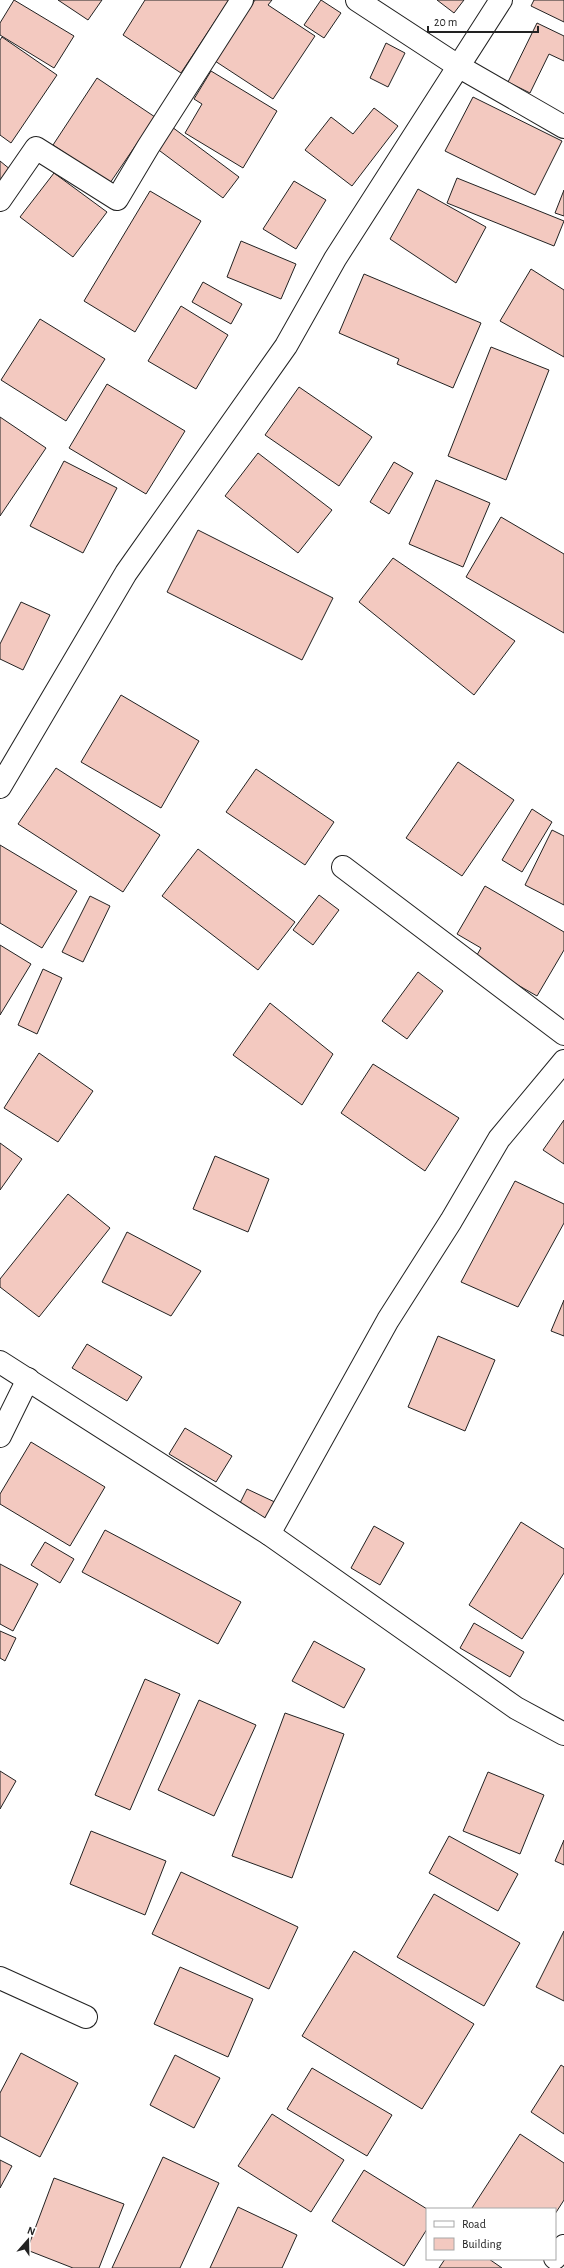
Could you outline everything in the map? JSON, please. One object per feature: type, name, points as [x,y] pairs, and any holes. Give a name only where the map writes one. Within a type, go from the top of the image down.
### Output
[{"type":"street","points":[[0,200],[36,148],[117,199],[148,147],[242,0]]},
{"type":"street","points":[[357,0],[458,66],[564,126]]},
{"type":"street","points":[[0,787],[126,573],[286,346],[335,259],[501,0]]},
{"type":"street","points":[[343,867],[564,1034]]},
{"type":"street","points":[[269,1534],[388,1320],[451,1221],[499,1139],[564,1061]]},
{"type":"street","points":[[0,1362],[269,1534],[516,1708],[564,1734]]},
{"type":"street","points":[[0,1436],[28,1379]]},
{"type":"street","points":[[0,1978],[86,2018]]},
{"type":"street","points":[[556,2257],[564,2246]]},
{"type":"building","points":[[14,0],[74,36],[54,68],[0,35],[0,23]]},
{"type":"building","points":[[58,0],[102,0],[88,20]]},
{"type":"building","points":[[145,0],[229,0],[181,73],[123,35]]},
{"type":"building","points":[[255,0],[272,0],[268,5],[315,36],[273,99],[215,61]]},
{"type":"building","points":[[321,0],[341,13],[324,38],[304,25]]},
{"type":"building","points":[[437,0],[464,0],[454,13]]},
{"type":"building","points":[[534,0],[564,0],[564,22],[531,6]]},
{"type":"building","points":[[537,23],[564,36],[564,61],[549,54],[530,93],[508,82]]},
{"type":"building","points":[[2,37],[57,75],[11,143],[0,135],[0,40]]},
{"type":"building","points":[[386,43],[405,53],[388,87],[370,78]]},
{"type":"building","points":[[211,71],[277,111],[243,168],[185,133],[202,104],[194,99]]},
{"type":"building","points":[[97,78],[155,117],[110,183],[53,145]]},
{"type":"building","points":[[473,97],[562,141],[535,195],[445,151]]},
{"type":"building","points":[[374,108],[398,126],[352,186],[305,150],[331,117],[353,134]]},
{"type":"building","points":[[172,127],[239,177],[223,198],[156,148]]},
{"type":"building","points":[[0,161],[11,170],[0,186]]},
{"type":"building","points":[[54,173],[107,212],[73,257],[20,217]]},
{"type":"building","points":[[457,178],[564,221],[554,246],[447,203]]},
{"type":"building","points":[[294,181],[326,200],[296,249],[263,229]]},
{"type":"building","points":[[418,189],[486,227],[456,283],[390,239]]},
{"type":"building","points":[[564,190],[564,216],[555,213]]},
{"type":"building","points":[[150,191],[201,221],[135,332],[84,301]]},
{"type":"building","points":[[241,241],[296,264],[281,299],[227,277]]},
{"type":"building","points":[[531,269],[564,290],[564,357],[500,321]]},
{"type":"building","points":[[364,274],[481,323],[453,388],[397,364],[399,359],[339,333]]},
{"type":"building","points":[[203,282],[242,304],[231,324],[192,302]]},
{"type":"building","points":[[181,306],[228,335],[196,389],[148,361]]},
{"type":"building","points":[[40,319],[105,359],[66,421],[1,380]]},
{"type":"building","points":[[491,347],[549,370],[506,480],[448,456]]},
{"type":"building","points":[[107,384],[185,431],[146,494],[69,448]]},
{"type":"building","points":[[299,387],[372,437],[339,486],[265,435]]},
{"type":"building","points":[[0,417],[46,448],[0,516]]},
{"type":"building","points":[[258,453],[332,510],[298,553],[225,496]]},
{"type":"building","points":[[64,461],[117,488],[83,553],[30,526]]},
{"type":"building","points":[[394,462],[413,473],[389,514],[370,502]]},
{"type":"building","points":[[436,480],[490,503],[463,567],[409,544]]},
{"type":"building","points":[[501,517],[564,554],[564,633],[466,577]]},
{"type":"building","points":[[198,530],[333,598],[302,660],[167,592]]},
{"type":"building","points":[[393,558],[515,641],[474,695],[359,602]]},
{"type":"building","points":[[21,602],[50,615],[23,670],[0,659],[0,644]]},
{"type":"building","points":[[121,695],[199,741],[161,808],[81,762]]},
{"type":"building","points":[[458,762],[514,800],[462,876],[406,838]]},
{"type":"building","points":[[56,768],[160,835],[123,892],[18,824]]},
{"type":"building","points":[[256,769],[334,822],[305,865],[226,812]]},
{"type":"building","points":[[532,809],[552,822],[522,872],[502,860]]},
{"type":"building","points":[[552,830],[564,836],[564,905],[525,885]]},
{"type":"building","points":[[0,845],[77,891],[42,948],[0,923]]},
{"type":"building","points":[[198,849],[295,922],[258,970],[162,896]]},
{"type":"building","points":[[485,886],[564,932],[564,950],[537,996],[474,960],[481,948],[457,934]]},
{"type":"building","points":[[319,895],[339,910],[313,945],[293,930]]},
{"type":"building","points":[[90,896],[110,906],[83,962],[62,952]]},
{"type":"building","points":[[0,945],[31,964],[0,1015]]},
{"type":"building","points":[[43,969],[62,978],[37,1034],[18,1025]]},
{"type":"building","points":[[418,972],[443,991],[407,1039],[382,1021]]},
{"type":"building","points":[[270,1003],[333,1054],[302,1105],[233,1055]]},
{"type":"building","points":[[39,1053],[93,1091],[58,1142],[4,1108]]},
{"type":"building","points":[[373,1064],[459,1118],[425,1171],[341,1113]]},
{"type":"building","points":[[564,1120],[564,1164],[543,1150]]},
{"type":"building","points":[[0,1143],[22,1159],[0,1190]]},
{"type":"building","points":[[215,1156],[269,1179],[248,1232],[193,1209]]},
{"type":"building","points":[[515,1181],[564,1204],[564,1223],[518,1307],[461,1282]]},
{"type":"building","points":[[68,1194],[110,1228],[39,1317],[0,1287],[0,1279]]},
{"type":"building","points":[[127,1232],[201,1271],[171,1316],[102,1282]]},
{"type":"building","points":[[564,1300],[564,1336],[551,1331]]},
{"type":"building","points":[[438,1336],[495,1360],[465,1431],[408,1407]]},
{"type":"building","points":[[87,1344],[142,1377],[127,1401],[72,1368]]},
{"type":"building","points":[[185,1428],[232,1456],[216,1482],[169,1454]]},
{"type":"building","points":[[31,1442],[105,1487],[70,1546],[0,1504],[0,1494]]},
{"type":"building","points":[[247,1489],[279,1504],[271,1521],[239,1505]]},
{"type":"building","points":[[521,1522],[564,1549],[564,1573],[522,1639],[469,1605]]},
{"type":"building","points":[[374,1526],[404,1543],[380,1585],[351,1568]]},
{"type":"building","points":[[105,1530],[241,1602],[218,1644],[82,1572]]},
{"type":"building","points":[[45,1542],[74,1559],[60,1583],[31,1565]]},
{"type":"building","points":[[0,1564],[38,1584],[13,1631],[0,1624]]},
{"type":"building","points":[[474,1623],[524,1652],[510,1677],[460,1648]]},
{"type":"building","points":[[0,1631],[16,1638],[5,1661],[0,1658]]},
{"type":"building","points":[[314,1641],[365,1669],[344,1708],[292,1681]]},
{"type":"building","points":[[145,1679],[180,1694],[130,1810],[95,1795]]},
{"type":"building","points":[[199,1700],[256,1725],[214,1816],[158,1790]]},
{"type":"building","points":[[285,1713],[344,1734],[292,1878],[232,1856]]},
{"type":"building","points":[[0,1771],[16,1781],[0,1809]]},
{"type":"building","points":[[488,1772],[544,1795],[520,1854],[463,1831]]},
{"type":"building","points":[[91,1831],[166,1861],[145,1915],[70,1884]]},
{"type":"building","points":[[449,1836],[518,1874],[498,1911],[429,1873]]},
{"type":"building","points":[[564,1840],[564,1865],[555,1861]]},
{"type":"building","points":[[181,1872],[298,1927],[269,1989],[152,1934]]},
{"type":"building","points":[[434,1894],[520,1943],[484,2006],[397,1957]]},
{"type":"building","points":[[564,1931],[564,2001],[536,1987]]},
{"type":"building","points":[[354,1951],[474,2024],[422,2109],[302,2036]]},
{"type":"building","points":[[180,1967],[253,1999],[228,2057],[154,2024]]},
{"type":"building","points":[[21,2053],[78,2083],[40,2157],[0,2136],[0,2093]]},
{"type":"building","points":[[175,2055],[220,2078],[194,2128],[150,2105]]},
{"type":"building","points":[[561,2065],[564,2067],[564,2134],[531,2112]]},
{"type":"building","points":[[312,2068],[392,2115],[367,2156],[287,2109]]},
{"type":"building","points":[[272,2114],[344,2160],[311,2212],[238,2166]]},
{"type":"building","points":[[520,2134],[564,2163],[564,2200],[556,2212],[556,2208],[472,2208]]},
{"type":"building","points":[[163,2157],[219,2183],[180,2268],[112,2268]]},
{"type":"building","points":[[0,2160],[12,2166],[0,2188]]},
{"type":"building","points":[[364,2170],[426,2208],[426,2231],[404,2266],[332,2221]]},
{"type":"building","points":[[54,2178],[124,2204],[99,2268],[73,2268],[27,2250]]},
{"type":"building","points":[[238,2207],[297,2235],[282,2268],[210,2268]]},
{"type":"building","points":[[444,2260],[490,2260],[502,2268],[439,2268]]}]
